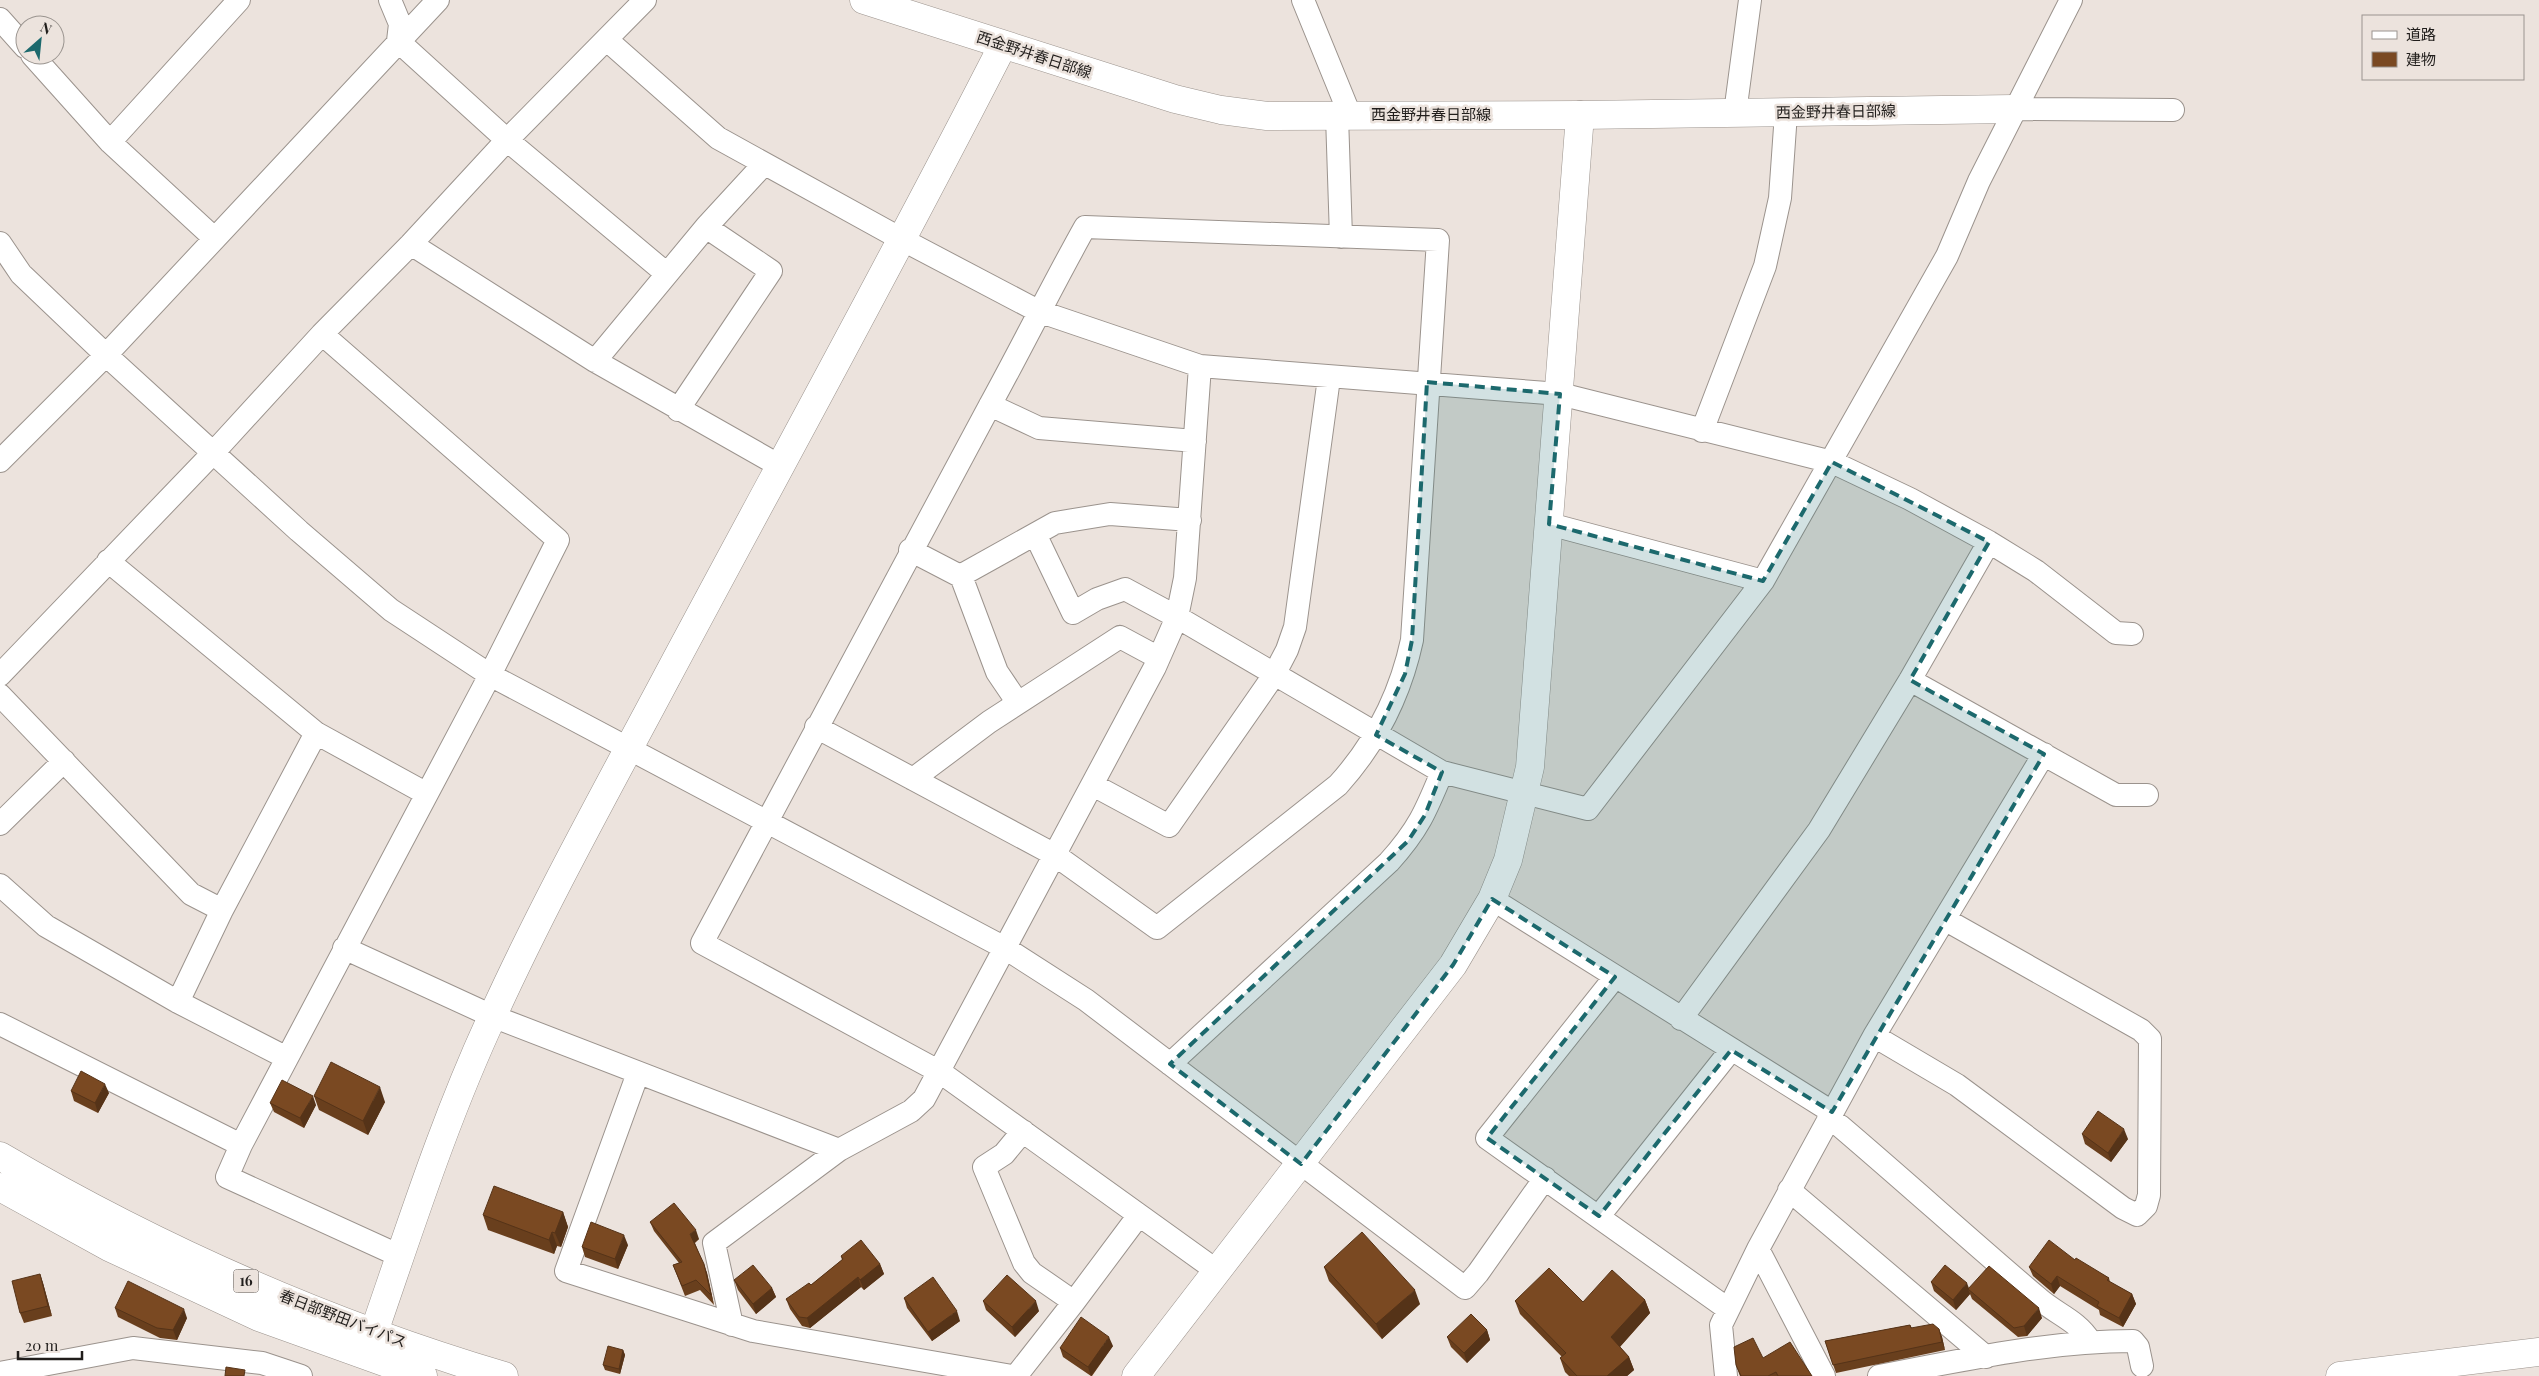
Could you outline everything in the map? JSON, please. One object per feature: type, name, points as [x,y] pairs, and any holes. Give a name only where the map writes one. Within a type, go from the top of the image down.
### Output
[{"type":"main road","name":"西金野井春日部線","points":[[864,0],[1175,99],[1221,110],[1267,116],[1580,115],[2014,109]]},
{"type":"main road","points":[[374,1332],[446,1122],[492,1016],[531,936],[780,466],[903,240],[1003,45]]},
{"type":"main road","points":[[1136,1376],[1454,965],[1492,898],[1508,860],[1530,767],[1580,115]]},
{"type":"main road","name":"春日部野田バイパス","points":[[0,1156],[77,1201],[247,1281],[374,1332],[504,1376]]},
{"type":"main road","name":"春日部野田バイパス","points":[[0,1187],[109,1247],[259,1317],[423,1376]]},
{"type":"main road","points":[[2340,1376],[2539,1352]]},
{"type":"street","points":[[110,142],[239,0]]},
{"type":"street","points":[[390,0],[400,24],[398,41]]},
{"type":"street","points":[[0,461],[106,355],[438,0]]},
{"type":"street","points":[[0,675],[108,560],[213,453],[322,334],[412,244],[507,140],[645,0]]},
{"type":"street","points":[[1303,0],[1343,116],[1341,237]]},
{"type":"street","points":[[1734,113],[1750,0]]},
{"type":"street","points":[[1036,536],[1074,613],[1097,599],[1125,589],[1177,617],[1442,772],[1588,809],[1763,581],[1947,256],[1979,181],[2071,0]]},
{"type":"street","points":[[0,19],[15,36]]},
{"type":"street","points":[[607,40],[718,138],[903,240],[1038,311],[1200,366],[1329,378],[1427,382],[1560,394],[1832,462],[1910,499],[1989,542],[2036,571],[2116,632],[2132,634]]},
{"type":"street","points":[[398,41],[507,140],[667,274]]},
{"type":"street","points":[[41,65],[110,142],[214,238]]},
{"type":"street","points":[[2014,109],[2174,110]]},
{"type":"street","points":[[1702,431],[1765,266],[1780,198],[1786,113]]},
{"type":"street","points":[[596,361],[706,227],[764,164]]},
{"type":"street","points":[[678,410],[771,271],[706,227]]},
{"type":"street","points":[[816,727],[1055,855],[1157,928],[1338,785],[1356,764],[1376,735],[1398,691],[1412,640],[1427,382],[1438,240],[1085,227],[910,550],[816,727],[702,943],[940,1072],[1217,1271]]},
{"type":"street","points":[[0,243],[21,274],[106,355],[390,610],[490,675],[1005,948],[1086,1000],[1465,1288],[1478,1273],[1545,1178]]},
{"type":"street","points":[[412,244],[596,361],[678,410],[780,466]]},
{"type":"street","points":[[322,334],[558,540],[490,675],[241,1145],[228,1176],[400,1256]]},
{"type":"street","points":[[732,1325],[714,1243],[838,1150],[912,1111],[924,1099],[1159,658],[1177,617],[1185,578],[1200,366]]},
{"type":"street","points":[[1093,785],[1169,826],[1274,675],[1287,650],[1295,627],[1329,378]]},
{"type":"street","points":[[990,405],[1039,428],[1195,441]]},
{"type":"street","points":[[961,576],[1036,536],[1055,523],[1110,514],[1190,520]]},
{"type":"street","points":[[1548,524],[1763,581]]},
{"type":"street","points":[[1681,1019],[1819,830],[1910,680],[1989,542]]},
{"type":"street","points":[[910,550],[961,576],[997,672],[1018,703]]},
{"type":"street","points":[[108,560],[316,733],[427,794]]},
{"type":"street","points":[[913,779],[1018,703],[1120,637],[1159,658]]},
{"type":"street","points":[[1910,680],[2116,795],[2147,795]]},
{"type":"street","points":[[0,695],[191,894],[222,910]]},
{"type":"street","points":[[178,1002],[222,910],[316,733]]},
{"type":"street","points":[[1726,1376],[1721,1325],[1758,1249],[1874,1036],[1946,920],[2044,754]]},
{"type":"street","points":[[0,824],[64,762]]},
{"type":"street","points":[[1170,1064],[1401,848],[1425,815],[1442,772]]},
{"type":"street","points":[[0,885],[46,926],[178,1002],[287,1058]]},
{"type":"street","points":[[1492,898],[1731,1050],[1830,1116],[2040,1300],[2082,1328],[2090,1341]]},
{"type":"street","points":[[1874,1036],[1957,1085],[2123,1208],[2137,1215],[2146,1206],[2149,1195],[2150,1039],[2141,1030],[1946,920]]},
{"type":"street","points":[[344,948],[492,1016],[838,1150]]},
{"type":"street","points":[[1615,977],[1487,1138],[1728,1309]]},
{"type":"street","points":[[0,1024],[241,1145]]},
{"type":"street","points":[[1599,1216],[1731,1050]]},
{"type":"street","points":[[638,1073],[566,1271],[732,1325],[788,1338],[1014,1376],[1074,1302],[1139,1215]]},
{"type":"street","points":[[1023,1130],[1004,1154],[984,1168],[1024,1263],[1032,1273],[1074,1302]]},
{"type":"street","points":[[1789,1190],[1986,1357]]},
{"type":"street","points":[[1758,1249],[1824,1376]]},
{"type":"street","points":[[1879,1376],[2090,1341],[2133,1342],[2138,1347],[2142,1366]]},
{"type":"street","points":[[0,1373],[133,1348],[262,1363],[301,1376]]},
{"type":"highlighted area","points":[[1427,382],[1560,394],[1549,524],[1763,581],[1832,462],[1989,542],[1910,680],[2044,754],[1832,1112],[1731,1050],[1599,1216],[1487,1138],[1615,977],[1492,899],[1453,965],[1301,1164],[1170,1064],[1408,841],[1425,815],[1442,772],[1376,735],[1405,674],[1412,640]]},
{"type":"building","points":[[331,1062],[380,1087],[363,1121],[314,1096]]},
{"type":"building","points":[[81,1071],[105,1084],[95,1103],[71,1091]]},
{"type":"building","points":[[282,1080],[313,1096],[300,1118],[270,1103]]},
{"type":"building","points":[[2098,1111],[2124,1129],[2108,1153],[2082,1134]]},
{"type":"building","points":[[494,1186],[563,1212],[555,1233],[552,1232],[549,1240],[483,1215]]},
{"type":"building","points":[[674,1203],[696,1230],[690,1234],[704,1264],[711,1295],[696,1280],[682,1286],[673,1265],[682,1262],[650,1222]]},
{"type":"building","points":[[591,1222],[624,1235],[615,1259],[582,1247]]},
{"type":"building","points":[[1362,1232],[1415,1290],[1376,1324],[1324,1267]]},
{"type":"building","points":[[861,1240],[880,1264],[860,1280],[858,1277],[807,1318],[799,1317],[786,1299],[809,1283],[811,1285],[843,1259],[841,1256]]},
{"type":"building","points":[[2049,1240],[2075,1260],[2076,1258],[2109,1278],[2107,1280],[2132,1294],[2119,1318],[2097,1306],[2099,1302],[2057,1276],[2051,1284],[2029,1267]]},
{"type":"building","points":[[753,1265],[772,1288],[753,1304],[734,1280]]},
{"type":"building","points":[[1945,1265],[1967,1283],[1953,1300],[1931,1282]]},
{"type":"building","points":[[1989,1266],[2039,1308],[2024,1326],[2014,1328],[1968,1289]]},
{"type":"building","points":[[1549,1268],[1583,1302],[1612,1270],[1645,1300],[1611,1337],[1629,1357],[1607,1376],[1577,1376],[1560,1358],[1566,1353],[1515,1301]]},
{"type":"building","points":[[40,1274],[48,1306],[20,1313],[12,1281]]},
{"type":"building","points":[[1007,1275],[1036,1301],[1012,1327],[983,1301]]},
{"type":"building","points":[[933,1277],[957,1311],[928,1332],[904,1298]]},
{"type":"building","points":[[128,1281],[184,1309],[173,1330],[157,1328],[115,1308]]},
{"type":"building","points":[[1471,1314],[1487,1330],[1464,1353],[1447,1337]]},
{"type":"building","points":[[1081,1317],[1109,1337],[1088,1367],[1060,1348]]},
{"type":"building","points":[[1933,1324],[1939,1329],[1942,1342],[1833,1365],[1825,1341],[1910,1325],[1911,1328]]},
{"type":"building","points":[[1753,1338],[1763,1358],[1790,1342],[1812,1376],[1778,1376],[1776,1372],[1768,1376],[1741,1376],[1736,1365],[1734,1347]]},
{"type":"building","points":[[608,1346],[623,1350],[619,1369],[603,1365]]},
{"type":"building","points":[[226,1367],[245,1370],[244,1376],[225,1376]]}]
